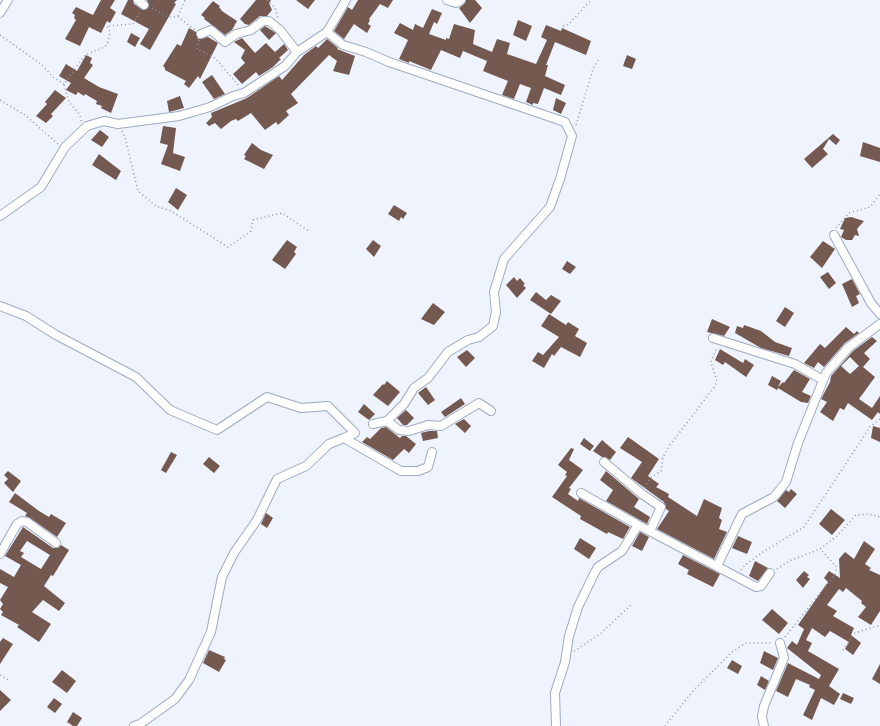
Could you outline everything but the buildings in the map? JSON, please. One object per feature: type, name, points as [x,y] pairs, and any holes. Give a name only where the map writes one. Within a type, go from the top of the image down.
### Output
[{"type":"street","points":[[0,13],[8,0]]},
{"type":"street","points":[[0,216],[41,187],[64,149],[88,126],[104,121],[118,124],[179,116],[210,107],[233,96],[244,93],[285,66],[297,52],[327,32],[346,0]]},
{"type":"street","points":[[448,0],[456,4],[461,0]]},
{"type":"street","points":[[201,34],[211,30],[225,42],[236,34],[251,30],[263,21],[268,21],[280,30],[297,52]]},
{"type":"street","points":[[327,32],[343,45],[565,122],[572,136],[550,207],[504,259],[494,292],[496,312],[493,326],[479,337],[468,340],[448,352],[428,378],[414,388],[404,404],[387,421],[373,424]]},
{"type":"street","points":[[834,235],[871,303],[880,314]]},
{"type":"street","points":[[0,306],[26,316],[56,335],[136,377],[170,410],[216,430],[267,397],[301,408],[328,406],[355,433],[329,444],[306,466],[277,479],[257,520],[234,553],[222,577],[211,632],[189,680],[175,699],[158,712],[134,726]]},
{"type":"street","points":[[717,566],[742,514],[774,497],[786,482],[798,443],[823,380],[833,364],[849,347],[880,324]]},
{"type":"street","points":[[717,339],[795,364],[823,380]]},
{"type":"street","points":[[387,421],[399,430],[409,431],[428,425],[441,426],[479,403],[491,411]]},
{"type":"street","points":[[344,438],[401,471],[418,471],[428,467],[432,452]]},
{"type":"street","points":[[604,462],[642,494],[662,508],[650,530]]},
{"type":"street","points":[[581,493],[638,525],[758,587],[770,573]]},
{"type":"street","points":[[0,554],[17,524],[22,521],[27,522],[56,543]]},
{"type":"street","points":[[556,726],[555,693],[565,662],[573,621],[598,567],[622,551],[638,525]]},
{"type":"street","points":[[764,726],[762,717],[764,706],[784,658],[780,643]]},
{"type":"path","points":[[178,17],[185,0]]},
{"type":"path","points":[[267,0],[275,8],[280,30]]},
{"type":"path","points":[[563,26],[569,24],[591,0]]},
{"type":"path","points":[[64,84],[85,55],[105,48],[110,32],[107,26],[133,24],[141,3],[154,8],[168,17],[178,17],[201,34],[197,49],[215,58],[244,93]]},
{"type":"path","points":[[0,34],[42,64],[53,77],[64,84],[69,102],[80,115],[83,130]]},
{"type":"path","points":[[572,136],[593,69],[599,59]]},
{"type":"path","points":[[0,100],[25,115],[40,130],[64,149]]},
{"type":"path","points":[[118,124],[125,137],[138,191],[156,206],[172,211],[228,247],[251,231],[253,220],[282,213],[310,232]]},
{"type":"path","points":[[834,235],[837,226],[849,213],[870,207],[880,194]]},
{"type":"path","points":[[642,494],[650,478],[661,470],[663,465],[663,457],[670,445],[715,386],[717,381],[711,362],[717,339]]},
{"type":"path","points":[[736,576],[744,565],[804,527],[870,427],[880,419]]},
{"type":"path","points":[[770,573],[789,561],[820,548],[837,536],[856,515],[869,514],[880,517]]},
{"type":"path","points":[[665,726],[693,691],[732,652],[746,643],[780,643],[836,573],[836,566],[820,548]]},
{"type":"path","points":[[565,662],[574,651],[600,634],[632,604]]},
{"type":"path","points":[[843,650],[855,632],[880,625]]},
{"type":"path","points":[[0,675],[10,681]]}]
